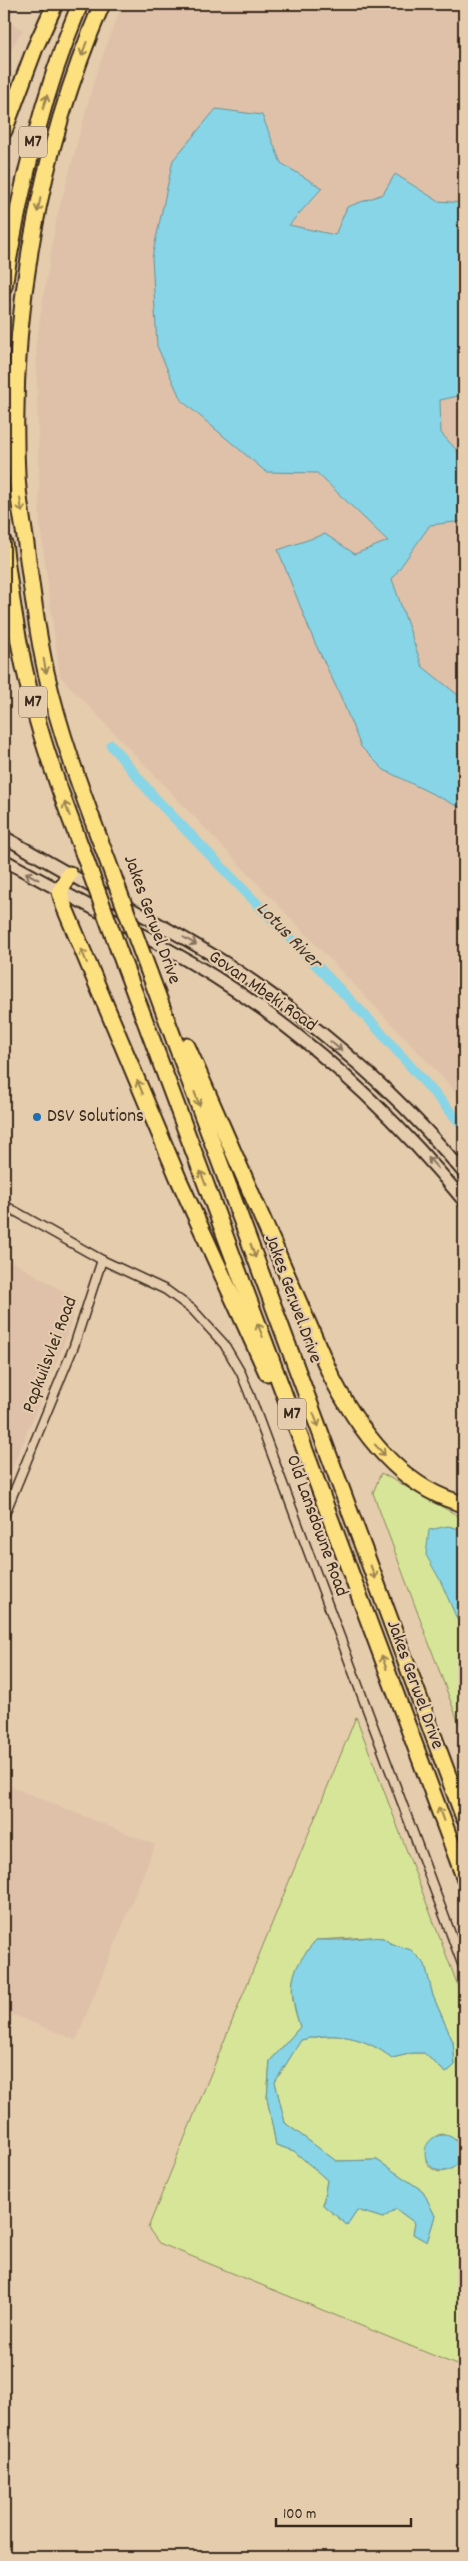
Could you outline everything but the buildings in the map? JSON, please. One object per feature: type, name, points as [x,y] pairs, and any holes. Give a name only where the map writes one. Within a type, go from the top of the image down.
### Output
[{"type":"highway","points":[[4,131],[35,48],[55,4]]},
{"type":"highway","name":"M7","points":[[4,286],[14,223],[30,156],[53,76],[80,4]]},
{"type":"highway","name":"Jakes Gerwel Drive","points":[[102,4],[73,80],[46,172],[35,223],[23,300],[17,357],[17,478],[34,606],[46,672],[65,741],[114,878],[464,1818]]},
{"type":"highway","name":"Jakes Gerwel Drive","points":[[4,543],[12,607],[25,674],[41,732],[119,951],[464,1876]]},
{"type":"highway","points":[[70,874],[60,892],[64,906],[179,1180],[321,1490]]},
{"type":"highway","points":[[151,977],[182,1036],[342,1398],[368,1437],[399,1469],[436,1493],[464,1504]]},
{"type":"main road","name":"Govan Mbeki Road","points":[[4,837],[206,950],[282,1003],[376,1081],[418,1121],[464,1173]]},
{"type":"main road","name":"Govan Mbeki Road","points":[[4,860],[216,978],[292,1032],[338,1069],[400,1128],[464,1201]]},
{"type":"street","name":"Old Lansdowne Road","points":[[4,1205],[102,1260],[166,1290],[192,1309],[220,1338],[241,1373],[464,1969]]},
{"type":"street","name":"Papkuilsvlei Road","points":[[4,1516],[74,1346],[102,1260]]},
{"type":"shaded area","points":[[4,4],[17,4],[7,20],[23,30],[4,60]]},
{"type":"shaded area","points":[[122,4],[464,4],[464,1100],[60,676],[40,525],[36,343],[56,221],[96,74]]},
{"type":"shaded area","points":[[4,1257],[77,1299],[64,1343],[4,1488]]},
{"type":"shaded area","points":[[4,1784],[155,1845],[76,2040],[4,2011]]},
{"type":"green space","points":[[381,1473],[464,1519],[464,1737],[373,1493]]},
{"type":"green space","points":[[356,1717],[464,2002],[464,2368],[159,2243],[148,2228]],"holes":[[[383,1938],[390,1943],[411,1950],[425,1965],[433,1996],[453,2042],[455,2065],[446,2073],[424,2053],[413,2053],[392,2058],[371,2045],[349,2037],[314,2037],[301,2040],[275,2082],[285,2123],[336,2161],[377,2160],[423,2191],[435,2216],[427,2242],[413,2234],[415,2223],[396,2209],[383,2218],[357,2210],[347,2225],[323,2205],[327,2180],[294,2151],[276,2145],[267,2098],[270,2061],[300,2027],[292,1991],[293,1980],[300,1961],[316,1940]],[[442,2134],[456,2140],[458,2157],[450,2169],[437,2171],[431,2168],[426,2161],[426,2157],[431,2141]]]},
{"type":"green space","points":[[464,2534],[464,2557],[455,2557]]},
{"type":"water","points":[[216,109],[262,115],[281,163],[322,188],[289,225],[335,235],[347,207],[383,194],[395,174],[438,201],[464,203],[464,423],[459,418],[463,395],[440,400],[441,433],[464,458],[464,521],[430,525],[392,579],[422,666],[464,700],[464,807],[459,807],[384,770],[361,747],[340,695],[314,641],[278,550],[325,534],[355,554],[388,541],[317,473],[266,472],[181,400],[157,346],[152,257],[173,160]]},
{"type":"water","points":[[448,1526],[464,1530],[464,1635],[440,1580],[426,1555],[429,1530]]},
{"type":"water","points":[[383,1938],[390,1943],[411,1950],[425,1964],[433,1996],[453,2042],[455,2065],[446,2073],[424,2053],[413,2053],[392,2058],[360,2040],[349,2037],[314,2037],[301,2040],[275,2082],[285,2123],[336,2161],[377,2160],[423,2191],[435,2216],[427,2242],[413,2234],[415,2223],[396,2209],[383,2218],[357,2210],[347,2225],[323,2205],[327,2180],[294,2151],[276,2145],[267,2098],[270,2061],[300,2027],[292,1990],[295,1971],[300,1961],[316,1940]]},
{"type":"water","points":[[443,2135],[456,2140],[461,2153],[456,2166],[443,2171],[430,2166],[425,2153],[430,2140]]},
{"type":"waterway","name":"Lotus River","points":[[111,745],[154,797],[375,1026],[464,1127]]},
{"type":"place","name":"DSV Solutions","points":[[37,1117]]}]
